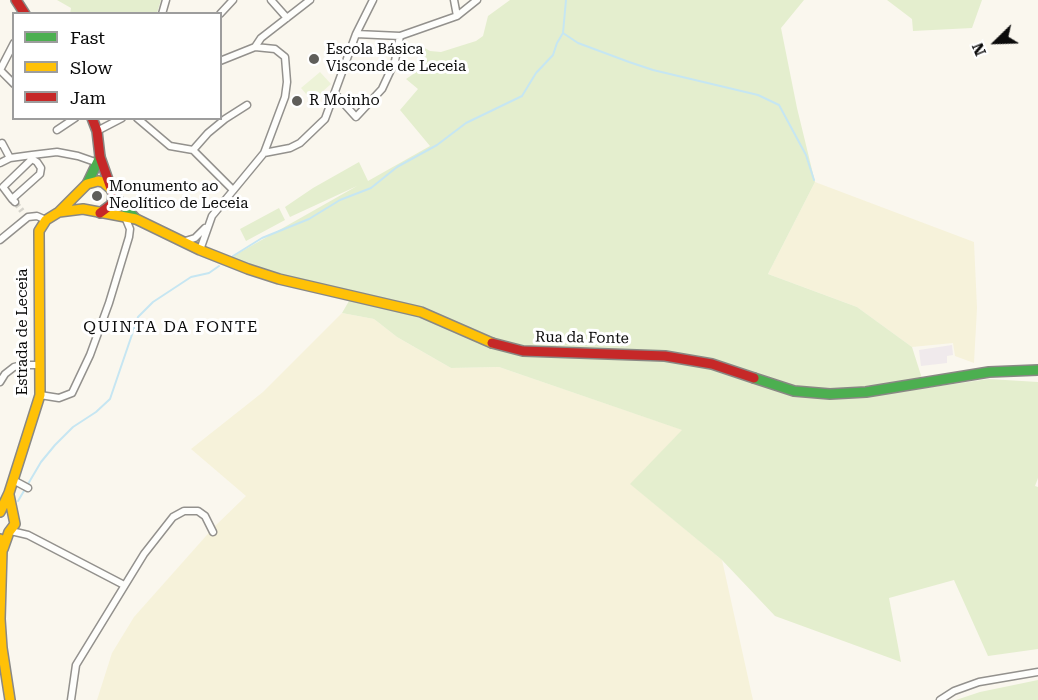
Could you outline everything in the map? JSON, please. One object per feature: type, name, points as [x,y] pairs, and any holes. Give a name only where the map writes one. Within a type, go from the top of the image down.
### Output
[{"type":"main road","points":[[59,212],[78,209],[100,213],[112,204],[112,191],[99,160],[98,133],[93,120]]},
{"type":"main road","points":[[90,211],[81,199],[99,160]]},
{"type":"main road","points":[[46,220],[59,212],[86,186],[98,181],[108,184],[112,191]]},
{"type":"main road","name":"Rua da Fonte","points":[[112,191],[139,220]]},
{"type":"main road","name":"Rua da Fonte","points":[[100,213],[139,220],[200,250],[279,279],[421,312],[478,338],[512,349],[549,353],[672,357],[712,364],[766,383],[804,393],[853,393],[976,374],[1038,370]]},
{"type":"main road","name":"Estrada de Leceia","points":[[0,513],[9,493],[40,395],[38,240],[39,231],[46,220]]},
{"type":"main road","name":"Estrada de Leceia","points":[[9,493],[14,518]]},
{"type":"main road","points":[[0,513],[5,512],[14,518],[15,524],[7,532],[2,551]]},
{"type":"main road","points":[[0,538],[2,664],[10,700]]},
{"type":"street","points":[[222,12],[232,0]]},
{"type":"street","points":[[271,0],[287,18]]},
{"type":"street","points":[[264,153],[291,148],[307,138],[325,119],[356,34],[373,0]]},
{"type":"street","points":[[454,0],[458,16]]},
{"type":"street","points":[[356,34],[400,36],[458,16],[477,0]]},
{"type":"street","points":[[255,47],[261,38],[308,1]]},
{"type":"street","points":[[335,95],[339,96],[356,117],[382,89],[395,61],[400,36]]},
{"type":"street","points":[[200,250],[212,216],[264,153],[285,97],[287,82],[286,62],[282,54],[275,49],[255,47],[222,60]]},
{"type":"street","points":[[0,51],[12,51]]},
{"type":"street","points":[[12,51],[0,70],[12,82]]},
{"type":"street","points":[[193,150],[208,133],[247,105]]},
{"type":"street","points":[[57,130],[70,120]]},
{"type":"street","points":[[98,133],[119,120]]},
{"type":"street","points":[[139,120],[170,146],[193,150],[232,189]]},
{"type":"street","points":[[0,144],[2,143],[10,158]]},
{"type":"street","points":[[0,164],[10,158],[57,152],[99,160]]},
{"type":"street","points":[[32,157],[41,168],[40,174],[14,200],[3,187],[32,157]]},
{"type":"street","points":[[22,211],[28,217]]},
{"type":"street","points":[[0,240],[28,217],[37,216],[46,220]]},
{"type":"street","points":[[40,395],[60,398],[72,393],[90,355],[129,238],[130,229],[125,217]]},
{"type":"street","points":[[182,242],[195,238],[208,225]]},
{"type":"street","points":[[0,382],[5,374],[14,367],[40,365]]},
{"type":"street","points":[[13,480],[25,486]]},
{"type":"street","points":[[71,700],[76,665],[144,554],[173,518],[179,513],[193,510],[202,513],[213,532]]},
{"type":"street","points":[[14,518],[28,535]]},
{"type":"street","points":[[7,532],[28,535],[124,585]]},
{"type":"street","points":[[940,700],[954,691],[979,682],[1038,672]]},
{"type":"shaded area","points":[[815,182],[974,242],[977,308],[974,363],[955,356],[953,343],[912,347],[857,307],[768,274]]},
{"type":"shaded area","points":[[342,313],[374,319],[397,337],[451,368],[499,367],[683,430],[631,484],[722,560],[753,700],[97,700],[112,653],[134,617],[214,527],[246,496],[191,449],[263,392]]},
{"type":"shaded area","points":[[952,345],[953,355],[947,356],[947,363],[921,366],[919,350]]},
{"type":"green space","points":[[57,0],[161,0],[157,12],[70,12],[71,8]]},
{"type":"green space","points":[[510,0],[804,0],[781,28],[815,182],[768,274],[857,307],[912,347],[925,388],[989,379],[1038,382],[1038,478],[1035,486],[1038,487],[1038,649],[988,656],[954,580],[889,598],[901,662],[775,616],[722,560],[630,484],[682,430],[499,367],[451,368],[397,337],[374,319],[342,313],[349,301],[228,259],[357,186],[290,217],[285,207],[359,162],[368,181],[430,146],[400,110],[418,89],[406,79],[425,66],[421,50],[423,47],[430,51],[441,52],[476,41],[483,36],[488,16]]},
{"type":"green space","points":[[887,0],[982,0],[972,28],[913,31],[912,19]]},
{"type":"green space","points":[[320,72],[331,84],[312,101],[301,88]]},
{"type":"green space","points":[[279,208],[285,220],[246,241],[240,229]]},
{"type":"green space","points":[[1038,680],[1038,700],[956,700],[980,692]]},
{"type":"waterway","points":[[233,256],[262,238],[309,219],[340,200],[371,188],[397,167],[437,145],[466,123],[522,96],[536,73],[553,55],[563,33],[566,0]]},
{"type":"waterway","points":[[563,33],[578,43],[629,62],[653,70],[758,95],[779,105],[806,155],[814,180]]},
{"type":"waterway","points":[[18,501],[41,462],[55,445],[73,427],[96,412],[110,399],[138,317],[153,302],[191,277],[209,273],[219,266]]},
{"type":"tunnel","points":[[15,202],[22,211]]},
{"type":"traffic: fast","points":[[87,184],[100,157]]},
{"type":"traffic: fast","points":[[113,194],[136,219]]},
{"type":"traffic: fast","points":[[754,378],[794,391],[830,394],[866,392],[989,372],[1038,370]]},
{"type":"traffic: slow","points":[[0,512],[9,493],[40,395],[39,231],[46,220],[59,212],[87,184],[103,182],[111,189]]},
{"type":"traffic: slow","points":[[59,212],[83,209],[136,219],[200,250],[248,269],[279,279],[421,312],[492,343]]},
{"type":"traffic: slow","points":[[3,549],[9,532],[15,524],[9,495]]},
{"type":"traffic: slow","points":[[0,539],[2,551],[0,619],[10,700]]},
{"type":"traffic: jam","points":[[16,0],[24,12]]},
{"type":"traffic: jam","points":[[93,120],[97,131],[100,157],[113,194],[112,204],[100,213]]},
{"type":"traffic: jam","points":[[492,343],[523,351],[665,356],[712,364],[754,378]]},
{"type":"place","name":"Escola Básica Visconde de Leceia","points":[[314,59]]},
{"type":"place","name":"R Moinho","points":[[297,101]]},
{"type":"place","name":"Monumento ao Neolítico de Leceia","points":[[97,196]]},
{"type":"district","name":"QUINTA DA FONTE","points":[[171,327]]}]
